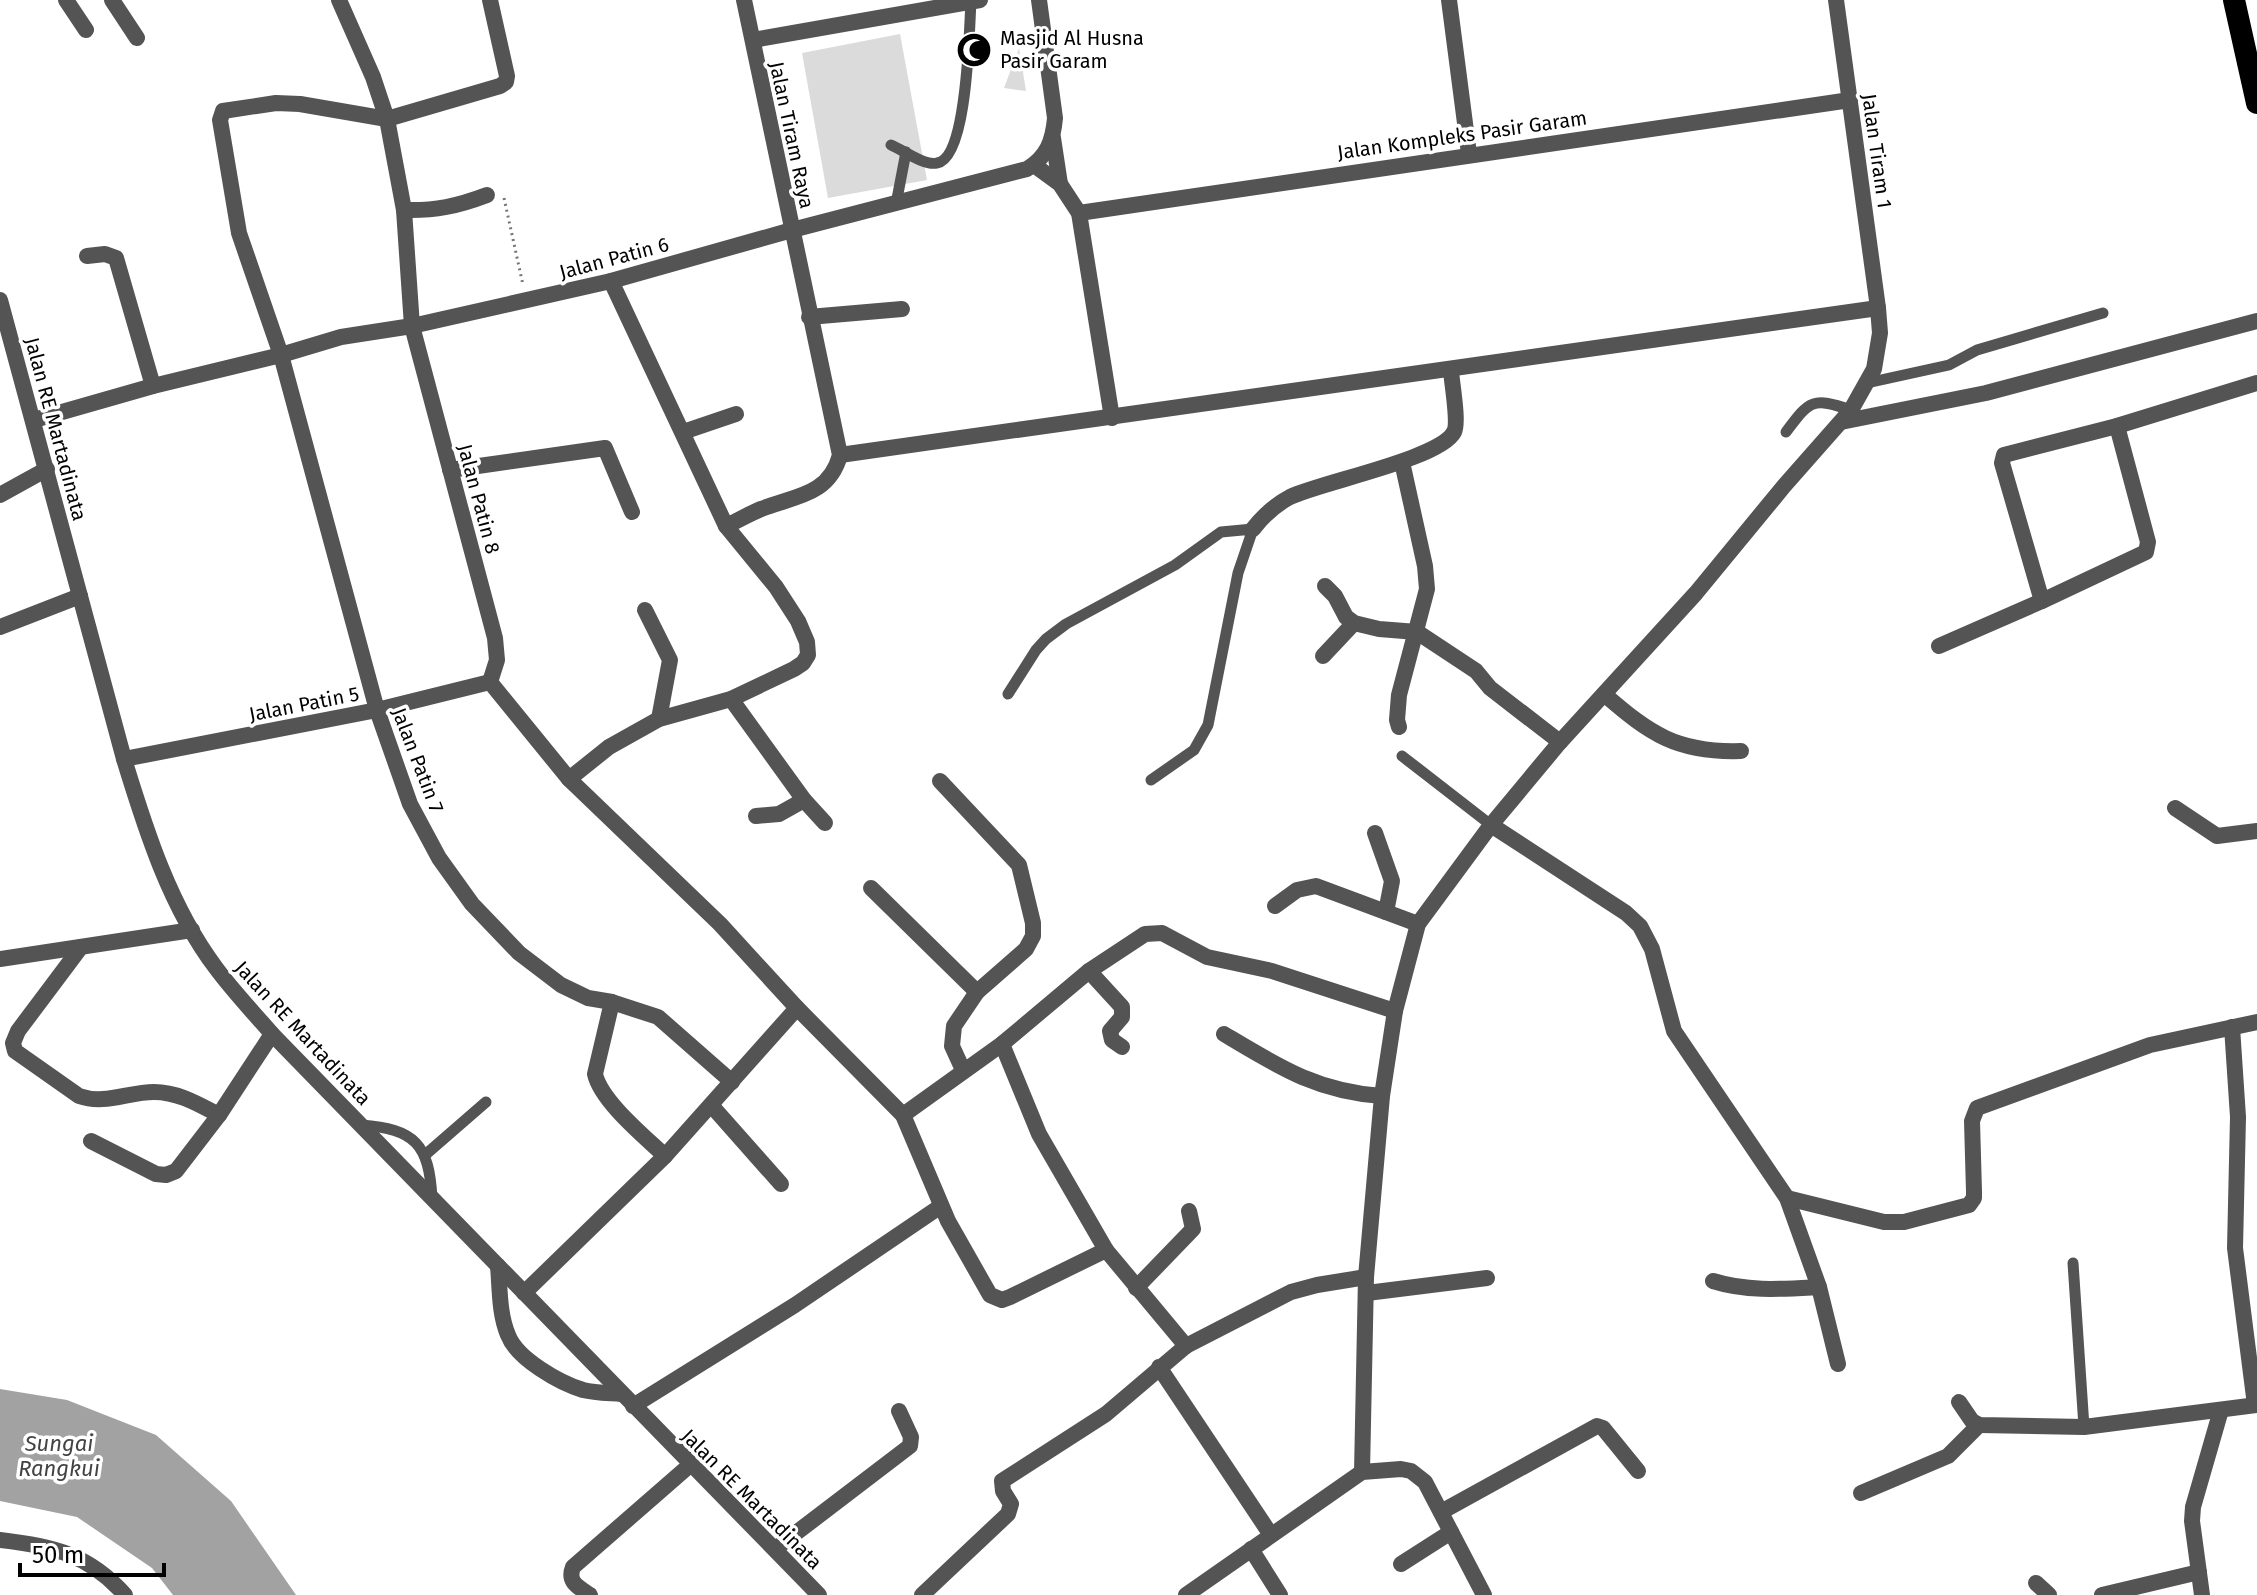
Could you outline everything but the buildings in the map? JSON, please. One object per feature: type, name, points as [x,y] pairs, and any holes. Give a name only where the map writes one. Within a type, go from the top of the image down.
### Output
[{"type":"highway","points":[[2234,0],[2257,103]]},
{"type":"street","points":[[66,0],[86,30]]},
{"type":"street","points":[[112,0],[137,38]]},
{"type":"street","name":"Jalan Patin 8","points":[[339,0],[373,77],[387,119],[404,210],[412,326],[495,638],[497,660],[490,682]]},
{"type":"street","points":[[387,119],[506,82],[490,0]]},
{"type":"street","points":[[744,0],[753,40]]},
{"type":"street","points":[[879,0],[883,18]]},
{"type":"street","points":[[1039,0],[1055,118],[1053,137],[1060,184]]},
{"type":"street","points":[[1449,0],[1469,154]]},
{"type":"street","name":"Jalan Tiram 1","points":[[1418,924],[1491,825],[1560,742],[1696,593],[1846,416],[1867,383],[1878,355],[1878,308],[1836,0]]},
{"type":"street","name":"Jalan Tiram Raya","points":[[840,455],[753,40],[883,18],[942,3],[976,1]]},
{"type":"street","name":"Jalan Kompleks Pasir Garam","points":[[1079,213],[1850,100]]},
{"type":"street","name":"Jalan Patin 7","points":[[387,119],[300,104],[276,103],[223,111],[221,115],[239,233],[281,355],[377,710],[410,804],[439,858],[472,904],[519,953],[561,985],[588,998],[612,1002],[658,1017],[732,1082]]},
{"type":"street","points":[[1053,137],[1047,152],[1034,165],[1060,184],[1079,213],[1112,418]]},
{"type":"street","name":"Jalan Patin 6","points":[[34,420],[341,337],[412,326],[611,281],[792,230],[1008,175],[1034,165]]},
{"type":"street","points":[[404,210],[455,207],[487,195]]},
{"type":"street","points":[[87,256],[105,254],[116,258],[153,386]]},
{"type":"street","points":[[569,779],[609,747],[659,719],[731,699],[794,669],[808,655],[807,642],[798,621],[776,587],[726,526],[611,281]]},
{"type":"street","name":"Jalan RE Martadinata","points":[[0,300],[147,834],[192,930],[215,968],[272,1034],[819,1595]]},
{"type":"street","points":[[726,526],[761,509],[803,496],[822,485],[832,474],[840,455],[1225,403],[1340,383],[1451,371],[1878,308]]},
{"type":"street","points":[[809,317],[902,309]]},
{"type":"street","points":[[1846,416],[1986,393],[2257,321]]},
{"type":"street","points":[[1253,529],[1264,514],[1290,497],[1402,462],[1442,443],[1454,432],[1451,371]]},
{"type":"street","points":[[2042,601],[2002,458],[2007,453],[2117,426],[2257,383]]},
{"type":"street","points":[[683,432],[736,414]]},
{"type":"street","points":[[1939,646],[2146,552],[2148,548],[2117,426]]},
{"type":"street","points":[[450,470],[605,448],[632,512]]},
{"type":"street","points":[[1399,727],[1399,695],[1427,589],[1402,462]]},
{"type":"street","points":[[0,495],[47,469]]},
{"type":"street","points":[[1325,586],[1335,596],[1346,617],[1354,623],[1379,629],[1417,632],[1476,671],[1490,688],[1560,742]]},
{"type":"street","points":[[0,627],[80,596]]},
{"type":"street","points":[[645,610],[670,660],[659,719]]},
{"type":"street","points":[[1323,656],[1354,623]]},
{"type":"street","points":[[490,682],[569,779],[720,924],[797,1008],[903,1115],[941,1206],[990,1295],[996,1299],[1010,1297],[1106,1250]]},
{"type":"street","name":"Jalan Patin 5","points":[[124,759],[377,710],[490,682]]},
{"type":"street","points":[[1604,694],[1639,725],[1677,744],[1710,752],[1741,751]]},
{"type":"street","points":[[731,699],[804,800],[825,823]]},
{"type":"street","points":[[940,781],[1019,865],[1033,923],[1033,936],[1026,949],[977,992],[954,1026],[952,1046],[963,1070]]},
{"type":"street","points":[[756,816],[779,814],[804,800]]},
{"type":"street","points":[[2175,808],[2217,836],[2257,831]]},
{"type":"street","points":[[1491,825],[1626,913],[1640,926],[1652,949],[1674,1031],[1787,1198],[1819,1287],[1838,1364]]},
{"type":"street","points":[[1375,833],[1392,881],[1386,912]]},
{"type":"street","points":[[1275,906],[1297,890],[1316,886],[1418,924],[1395,1011],[1382,1096],[1366,1285],[1362,1472]]},
{"type":"street","points":[[871,888],[977,992]]},
{"type":"street","points":[[0,959],[192,930]]},
{"type":"street","points":[[903,1115],[1002,1044],[1089,971],[1145,934],[1162,933],[1207,957],[1272,971],[1395,1011]]},
{"type":"street","points":[[81,947],[18,1031],[13,1043],[15,1051],[79,1096],[91,1100],[153,1092],[181,1096],[219,1115]]},
{"type":"street","points":[[1089,971],[1122,1007],[1122,1017],[1110,1031],[1112,1040],[1122,1047]]},
{"type":"street","points":[[612,1002],[596,1079],[628,1119],[665,1156]]},
{"type":"street","points":[[524,1293],[665,1156],[797,1008]]},
{"type":"street","points":[[1787,1198],[1884,1222],[1904,1222],[1969,1205],[1974,1198],[1972,1121],[1977,1108],[2150,1045],[2257,1022]]},
{"type":"street","points":[[1959,1402],[1972,1421],[1979,1425],[2084,1427],[2256,1405],[2235,1248],[2238,1117],[2232,1027]]},
{"type":"street","points":[[91,1141],[156,1174],[166,1175],[176,1171],[219,1115],[272,1034]]},
{"type":"street","points":[[1224,1034],[1295,1076],[1328,1088],[1382,1096]]},
{"type":"street","points":[[1002,1044],[1039,1134],[1106,1250],[1186,1346]]},
{"type":"street","points":[[711,1105],[781,1184]]},
{"type":"street","points":[[498,1266],[503,1316],[508,1337],[518,1351],[556,1379],[586,1391],[627,1400],[795,1305],[941,1206]]},
{"type":"street","points":[[1136,1288],[1193,1229],[1189,1211]]},
{"type":"street","points":[[922,1595],[1011,1510],[1002,1481],[1106,1414],[1186,1346],[1291,1292],[1317,1285],[1487,1278]]},
{"type":"street","points":[[1713,1281],[1754,1290],[1819,1287]]},
{"type":"street","points":[[1159,1367],[1271,1535]]},
{"type":"street","points":[[2202,1595],[2192,1521],[2193,1507],[2221,1410]]},
{"type":"street","points":[[775,1549],[910,1446],[911,1437],[899,1411]]},
{"type":"street","points":[[1861,1493],[1948,1456],[1979,1425]]},
{"type":"street","points":[[1441,1512],[1597,1426],[1603,1428],[1638,1471]]},
{"type":"street","points":[[590,1595],[573,1583],[570,1574],[573,1567],[690,1465]]},
{"type":"street","points":[[1186,1595],[1362,1472],[1401,1469],[1411,1471],[1425,1482],[1484,1595]]},
{"type":"street","points":[[1401,1564],[1451,1532]]},
{"type":"street","points":[[0,1540],[60,1550],[108,1576],[125,1595]]},
{"type":"street","points":[[1251,1549],[1280,1595]]},
{"type":"street","points":[[2102,1595],[2199,1572]]},
{"type":"lane","points":[[891,145],[933,164],[941,163],[948,157],[962,116],[976,1]]},
{"type":"lane","points":[[896,204],[906,152]]},
{"type":"lane","points":[[1867,383],[1949,365],[1977,350],[2103,313]]},
{"type":"lane","points":[[1786,432],[1804,408],[1812,403],[1824,403],[1846,416]]},
{"type":"lane","points":[[1008,694],[1036,650],[1066,624],[1175,565],[1221,532],[1253,529],[1238,573],[1208,725],[1194,750],[1151,780]]},
{"type":"lane","points":[[1402,756],[1491,825]]},
{"type":"lane","points":[[425,1155],[486,1102]]},
{"type":"lane","points":[[361,1125],[390,1127],[405,1133],[425,1155],[431,1169],[432,1199]]},
{"type":"lane","points":[[2073,1263],[2084,1427]]},
{"type":"path","points":[[487,195],[498,193],[504,197],[526,300]]},
{"type":"shaded area","points":[[900,34],[927,180],[828,198],[802,53]]},
{"type":"shaded area","points":[[1019,48],[1026,91],[1004,88]]},
{"type":"water","name":"Sungai Rangkui","points":[[0,1389],[67,1400],[156,1435],[231,1501],[296,1595],[173,1595],[152,1568],[77,1517],[0,1501]]},
{"type":"place","name":"Masjid Al Husna Pasir Garam","points":[[974,50]]}]
